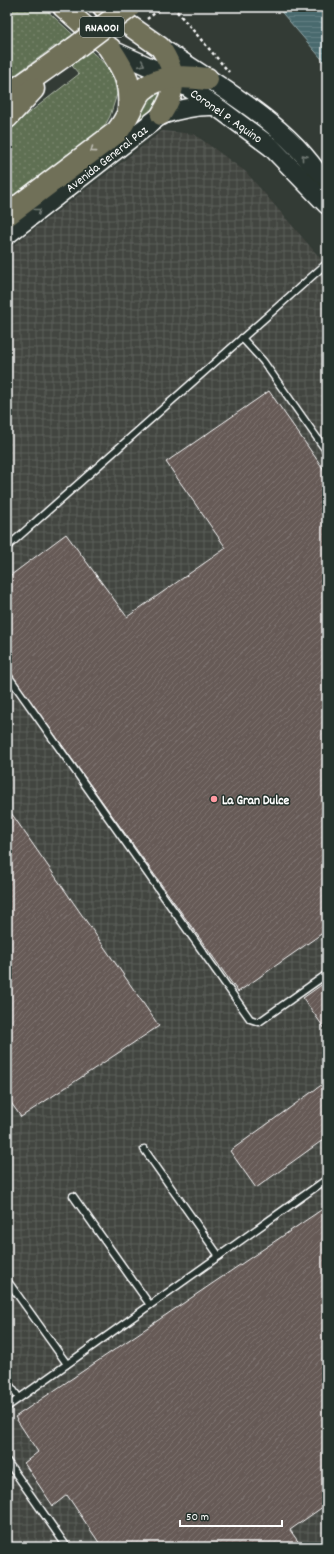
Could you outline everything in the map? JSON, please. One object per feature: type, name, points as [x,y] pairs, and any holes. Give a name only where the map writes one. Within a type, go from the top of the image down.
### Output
[{"type":"highway","name":"RNA001","points":[[7,96],[69,53],[129,7]]},
{"type":"highway","points":[[110,49],[123,68],[129,83],[129,112]]},
{"type":"highway","points":[[7,117],[69,53]]},
{"type":"highway","points":[[7,215],[117,132],[124,124],[142,89],[157,81],[174,78],[207,79]]},
{"type":"main road","points":[[63,7],[110,49]]},
{"type":"main road","points":[[103,7],[160,47],[171,67],[174,78],[171,98],[161,115]]},
{"type":"street","name":"Coronel P. Aquino","points":[[160,47],[230,94],[285,136],[304,156],[327,188]]},
{"type":"street","name":"Coronel P. Aquino","points":[[110,49],[174,78],[254,133],[271,147],[327,205]]},
{"type":"street","name":"Avenida General Paz","points":[[7,235],[161,115],[181,108],[198,105],[214,106]]},
{"type":"lane","points":[[7,547],[327,262]]},
{"type":"lane","points":[[242,338],[263,361],[327,452]]},
{"type":"lane","points":[[7,674],[250,1019],[259,1022],[327,974]]},
{"type":"lane","points":[[144,1149],[219,1256]]},
{"type":"lane","points":[[7,1407],[327,1179]]},
{"type":"lane","points":[[73,1196],[150,1305]]},
{"type":"lane","points":[[7,1280],[68,1364]]},
{"type":"lane","points":[[7,1381],[19,1398]]},
{"type":"lane","points":[[7,1462],[67,1547]]},
{"type":"path","points":[[173,7],[236,81],[230,94]]},
{"type":"shaded area","points":[[162,131],[194,134],[246,172],[327,266],[327,1547],[7,1547],[7,250]]},
{"type":"green space","points":[[7,7],[43,7],[104,63],[114,78],[117,94],[110,116],[101,133],[7,205],[7,130],[79,74],[55,46],[7,81]]},
{"type":"green space","points":[[157,89],[161,96],[154,111],[7,222]]},
{"type":"water","points":[[277,7],[327,7],[327,65]]},
{"type":"building","name":"La Gran Dulce","points":[[269,391],[327,474],[327,930],[238,992],[7,668],[7,578],[66,534],[127,617],[226,548],[166,462]]},
{"type":"building","points":[[7,807],[159,1026],[21,1117],[7,1097]]},
{"type":"building","points":[[327,981],[327,1032],[303,998]]},
{"type":"building","points":[[327,1081],[327,1137],[256,1188],[230,1151]]},
{"type":"building","points":[[327,1206],[327,1504],[290,1530],[302,1547],[102,1547],[67,1495],[53,1506],[24,1463],[38,1452],[15,1417]]},
{"type":"place","name":"La Gran Dulce","points":[[214,799]]}]
